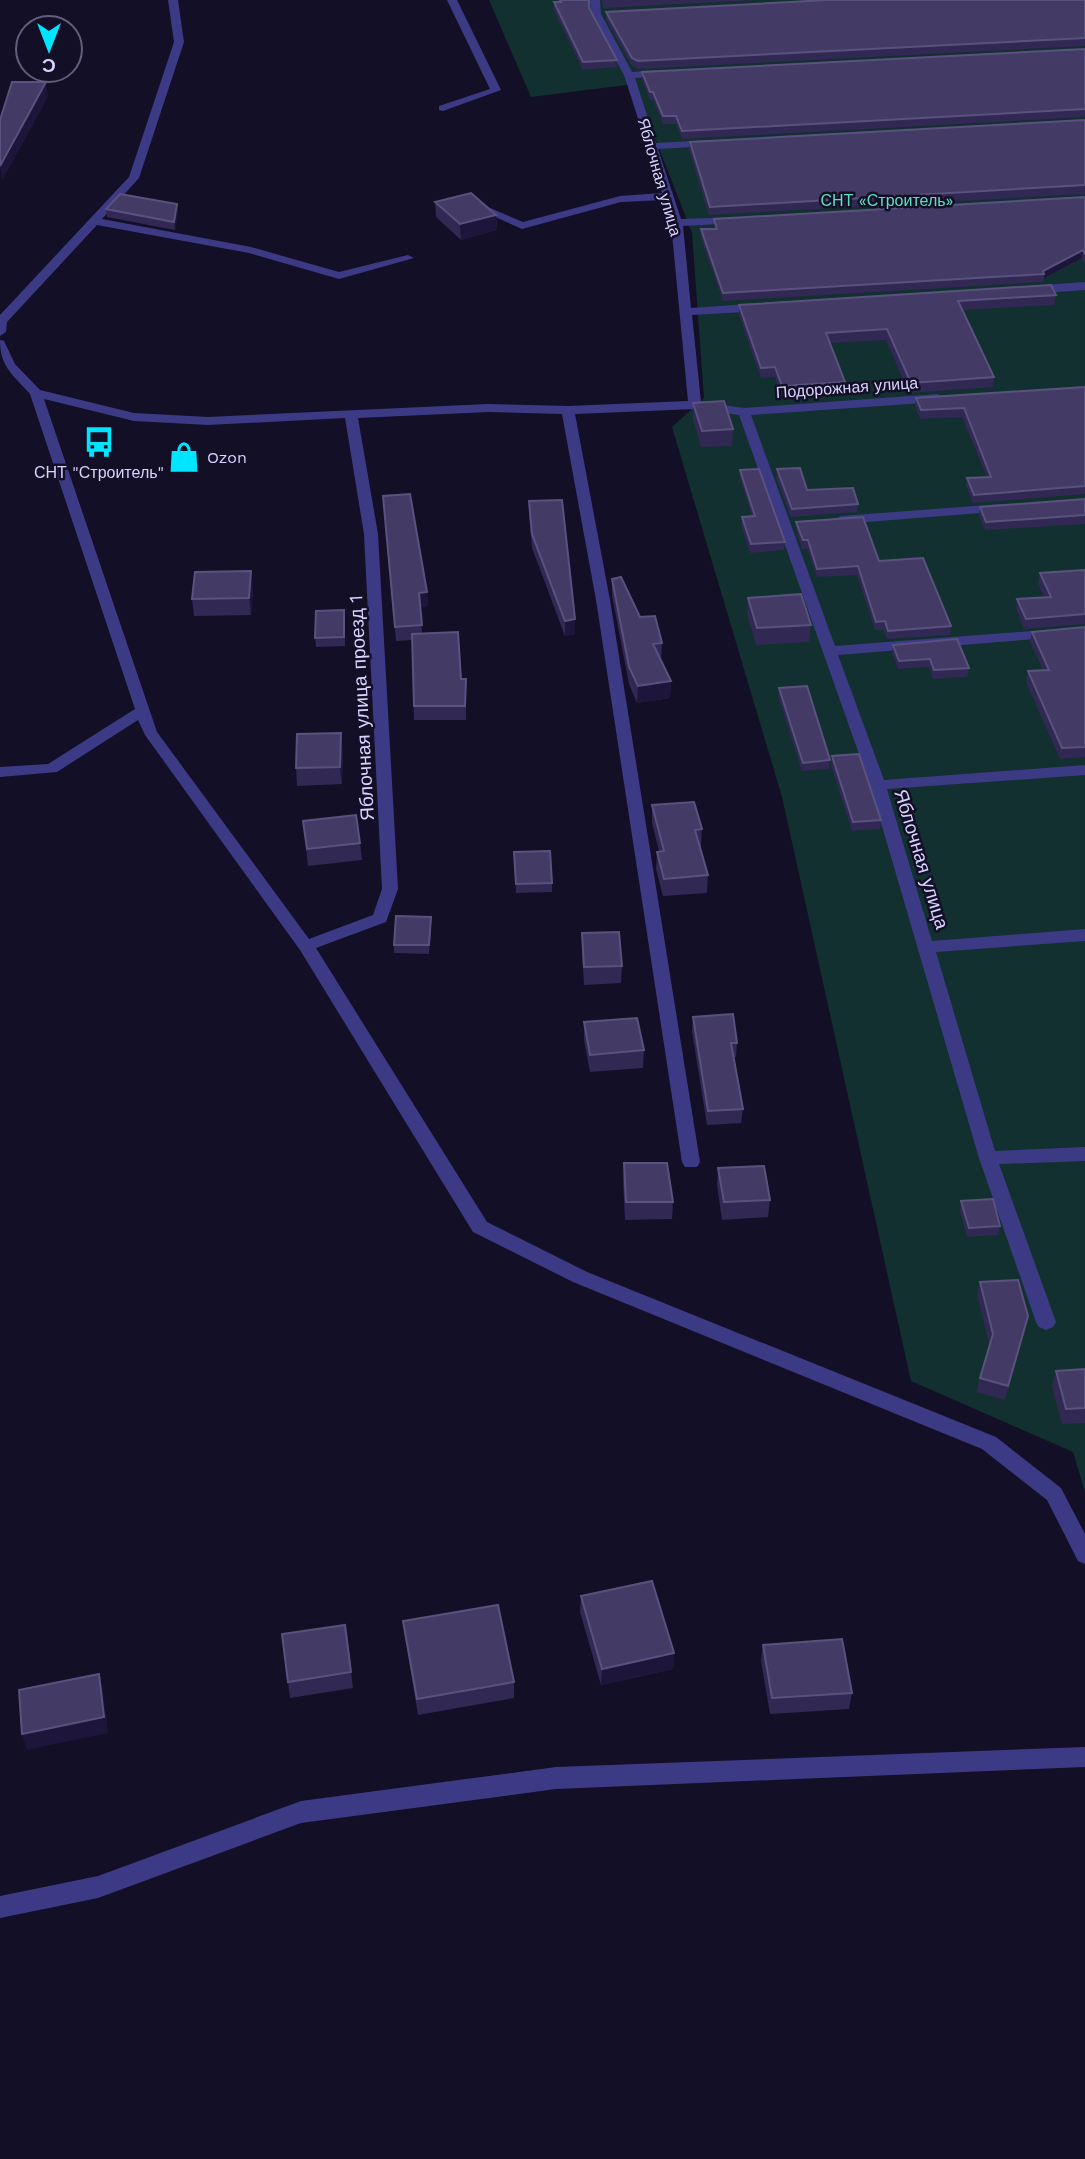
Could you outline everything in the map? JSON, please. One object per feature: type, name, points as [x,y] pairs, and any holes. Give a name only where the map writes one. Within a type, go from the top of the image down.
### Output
[{"type":"street","points":[[0,332],[1,321],[134,178],[143,158],[179,42],[173,0]]},
{"type":"street","points":[[443,108],[496,90],[452,0]]},
{"type":"street","name":"Яблочная улица","points":[[594,0],[596,14],[629,75],[677,223],[695,405]]},
{"type":"street","points":[[596,14],[610,13]]},
{"type":"street","points":[[629,75],[684,72]]},
{"type":"street","points":[[652,146],[722,142]]},
{"type":"street","points":[[480,207],[522,226],[620,199],[668,196]]},
{"type":"street","points":[[677,223],[745,219]]},
{"type":"street","points":[[94,221],[251,250],[339,276],[408,258]]},
{"type":"street","points":[[1016,290],[1085,286]]},
{"type":"street","points":[[687,312],[783,306]]},
{"type":"street","points":[[0,344],[10,365],[36,393],[150,732],[306,946],[480,1227],[580,1277],[989,1443],[1054,1494],[1085,1555]]},
{"type":"street","name":"Подорожная улица","points":[[36,393],[134,417],[208,421],[488,408],[568,410],[695,405],[744,412],[949,397]]},
{"type":"street","points":[[568,410],[603,600],[691,1162]]},
{"type":"street","name":"Яблочная улица","points":[[744,412],[793,524],[928,947],[988,1158],[1046,1322]]},
{"type":"street","name":"Яблочная улица проезд 1","points":[[306,946],[380,918],[390,889],[371,534],[351,416]]},
{"type":"street","points":[[827,521],[1017,507]]},
{"type":"street","points":[[832,651],[1085,631]]},
{"type":"street","points":[[0,772],[52,769],[143,710]]},
{"type":"street","points":[[878,785],[1085,770]]},
{"type":"street","points":[[928,947],[1085,935]]},
{"type":"street","points":[[988,1158],[1085,1154]]},
{"type":"street","points":[[0,1907],[98,1887],[301,1812],[556,1779],[1085,1757]]},
{"type":"green space","name":"СНТ «Строитель»","points":[[489,0],[1085,0],[1085,1492],[1073,1452],[911,1381],[782,797],[672,427],[704,398],[692,233],[634,84],[531,97]]},
{"type":"building","points":[[560,0],[589,0],[589,8],[617,60],[583,62],[554,2],[561,2]]},
{"type":"building","points":[[827,0],[1085,0],[1085,38],[638,61],[632,58],[606,12]]},
{"type":"building","points":[[1085,49],[1085,109],[682,131],[676,116],[663,116],[642,72]]},
{"type":"building","points":[[12,82],[45,84],[0,166],[0,120]]},
{"type":"building","points":[[1085,120],[1085,185],[710,207],[690,142]]},
{"type":"building","points":[[471,193],[496,215],[460,224],[435,202]]},
{"type":"building","points":[[120,194],[177,204],[174,222],[106,209]]},
{"type":"building","points":[[1085,197],[1085,254],[1083,250],[1043,271],[1044,274],[723,293],[701,229],[717,229],[714,219]]},
{"type":"building","points":[[1051,285],[1056,295],[958,301],[994,377],[911,383],[887,329],[826,333],[845,382],[782,386],[775,367],[761,368],[739,305]]},
{"type":"building","points":[[1085,387],[1085,486],[974,495],[967,478],[991,477],[964,408],[921,410],[916,398]]},
{"type":"building","points":[[724,401],[733,429],[702,431],[693,403]]},
{"type":"building","points":[[800,468],[807,490],[853,488],[858,504],[792,509],[777,469]]},
{"type":"building","points":[[759,469],[785,542],[751,544],[742,517],[755,516],[740,470]]},
{"type":"building","points":[[410,494],[427,592],[419,593],[422,625],[395,627],[383,496]]},
{"type":"building","points":[[1085,499],[1085,515],[986,522],[980,507]]},
{"type":"building","points":[[562,500],[575,619],[565,621],[532,534],[529,501]]},
{"type":"building","points":[[863,517],[879,561],[923,558],[951,626],[888,631],[885,621],[876,622],[858,566],[817,569],[808,540],[803,540],[796,522]]},
{"type":"building","points":[[1085,570],[1085,614],[1026,619],[1017,599],[1051,597],[1040,573]]},
{"type":"building","points":[[251,571],[249,598],[192,599],[195,572]]},
{"type":"building","points":[[621,577],[640,617],[655,616],[662,643],[653,644],[671,681],[638,686],[629,667],[612,579]]},
{"type":"building","points":[[801,594],[811,625],[757,628],[748,598]]},
{"type":"building","points":[[344,610],[344,637],[315,638],[316,611]]},
{"type":"building","points":[[1085,627],[1085,747],[1062,748],[1028,671],[1049,670],[1032,632]]},
{"type":"building","points":[[458,632],[461,679],[466,679],[465,706],[414,706],[412,634]]},
{"type":"building","points":[[957,639],[969,668],[934,670],[930,659],[899,661],[893,645]]},
{"type":"building","points":[[807,686],[830,760],[803,763],[779,688]]},
{"type":"building","points":[[341,733],[340,767],[296,768],[297,734]]},
{"type":"building","points":[[859,754],[881,820],[853,822],[832,756]]},
{"type":"building","points":[[694,802],[702,829],[695,830],[708,875],[664,879],[657,852],[664,851],[652,805]]},
{"type":"building","points":[[356,815],[360,843],[307,849],[303,821]]},
{"type":"building","points":[[550,851],[552,883],[516,884],[514,852]]},
{"type":"building","points":[[396,916],[431,917],[429,945],[394,945]]},
{"type":"building","points":[[619,932],[622,966],[584,967],[582,933]]},
{"type":"building","points":[[733,1014],[737,1043],[731,1043],[743,1109],[708,1111],[693,1017]]},
{"type":"building","points":[[637,1018],[644,1050],[590,1055],[584,1022]]},
{"type":"building","points":[[624,1163],[667,1163],[673,1202],[626,1202]]},
{"type":"building","points":[[764,1166],[770,1200],[724,1202],[718,1168]]},
{"type":"building","points":[[993,1199],[1000,1226],[969,1228],[961,1201]]},
{"type":"building","points":[[1018,1280],[1028,1316],[1008,1386],[980,1378],[993,1334],[980,1282]]},
{"type":"building","points":[[1085,1369],[1085,1408],[1066,1409],[1056,1371]]},
{"type":"building","points":[[652,1581],[674,1653],[602,1669],[581,1596]]},
{"type":"building","points":[[498,1605],[514,1682],[417,1699],[403,1621]]},
{"type":"building","points":[[345,1625],[351,1672],[288,1682],[282,1634]]},
{"type":"building","points":[[842,1639],[852,1693],[772,1698],[763,1645]]},
{"type":"building","points":[[99,1674],[104,1717],[22,1734],[19,1690]]},
{"type":"place","name":"СНТ \"Строитель\"","points":[[99,442]]},
{"type":"place","name":"Ozon","points":[[184,457]]}]
